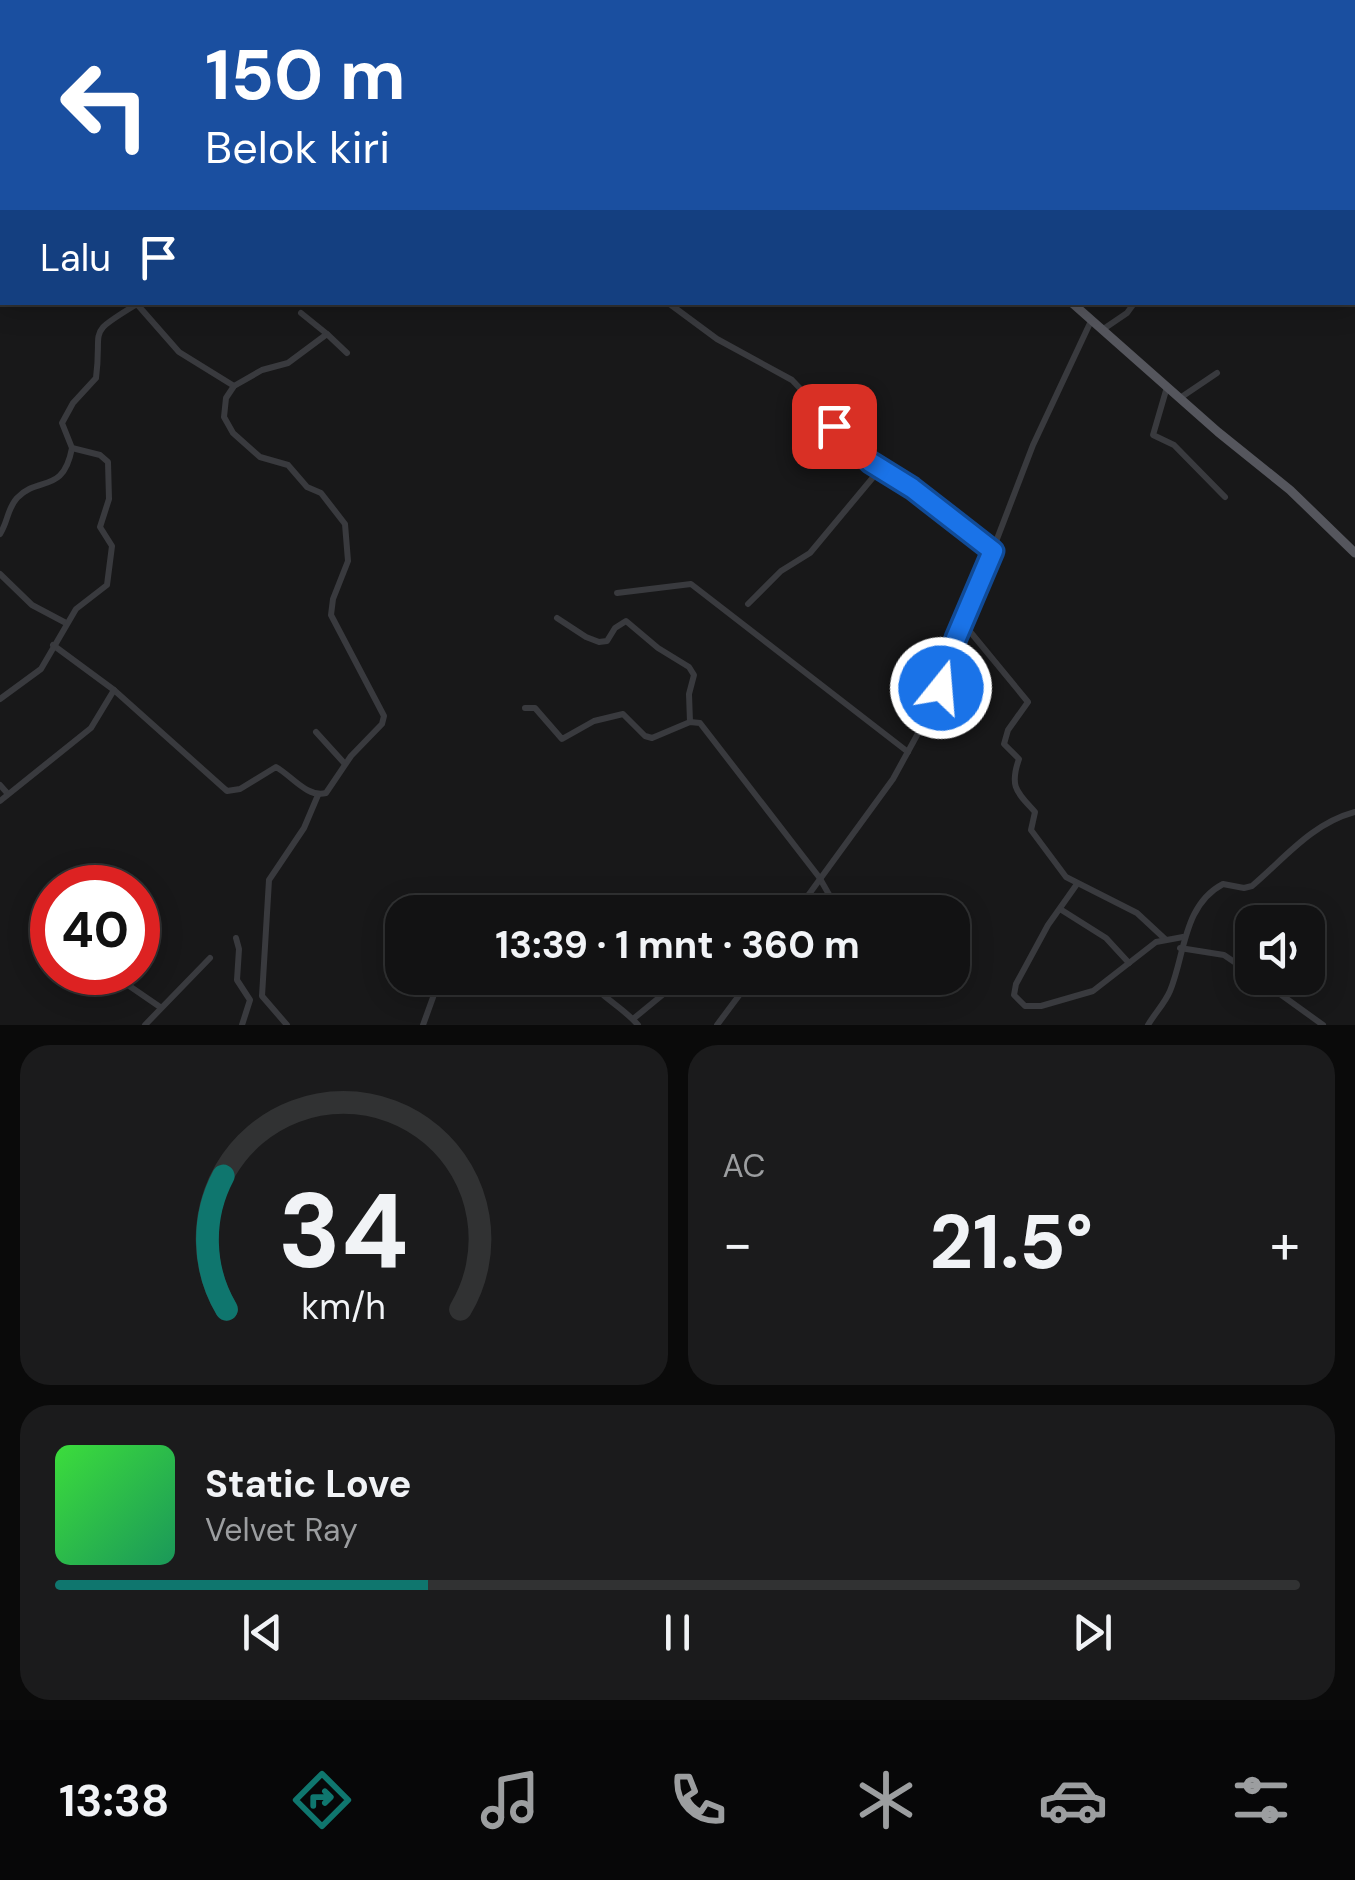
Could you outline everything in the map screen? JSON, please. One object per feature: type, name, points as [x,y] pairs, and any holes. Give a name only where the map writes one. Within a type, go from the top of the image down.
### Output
[{"type":"main road","points":[[1074,305],[1290,490],[1355,554]]},
{"type":"street","points":[[0,534],[12,504],[28,488],[56,480],[66,465],[72,448],[63,430],[63,419],[96,378],[96,336],[106,323],[133,305]]},
{"type":"street","points":[[138,305],[179,352],[234,386]]},
{"type":"street","points":[[670,305],[717,339],[800,386],[880,469],[912,488],[993,551]]},
{"type":"street","points":[[1101,330],[1133,305]]},
{"type":"street","points":[[301,314],[347,353]]},
{"type":"street","points":[[808,895],[886,788],[941,688],[1032,445],[1091,321]]},
{"type":"street","points":[[288,1025],[262,996],[268,883],[304,828],[318,795],[330,789],[345,764],[382,724],[384,716],[331,615],[348,561],[345,524],[325,497],[307,487],[291,467],[260,458],[226,425],[226,398],[245,378],[305,353],[327,334]]},
{"type":"street","points":[[1180,398],[1217,373]]},
{"type":"street","points":[[1167,387],[1153,434],[1174,445],[1226,497]]},
{"type":"street","points":[[0,699],[40,669],[82,602],[107,584],[113,552],[100,527],[109,499],[108,462],[100,454],[72,448]]},
{"type":"street","points":[[748,604],[782,571],[810,553],[880,469]]},
{"type":"street","points":[[0,574],[32,605],[66,623]]},
{"type":"street","points":[[617,592],[691,584],[908,752]]},
{"type":"street","points":[[557,618],[599,642],[606,641],[614,628],[626,622],[689,667],[694,676],[688,705],[690,722]]},
{"type":"street","points":[[963,623],[1026,696],[1027,708],[1016,717],[1004,744],[1020,759],[1013,776],[1017,792],[1035,812],[1030,830],[1060,871],[1153,924],[1165,939]]},
{"type":"street","points":[[53,645],[114,690],[227,792],[240,789],[276,767],[318,795]]},
{"type":"street","points":[[0,802],[91,728],[114,690]]},
{"type":"street","points":[[525,708],[534,708],[562,740],[594,721],[623,714],[652,738],[690,722],[700,722],[820,877],[829,895]]},
{"type":"street","points":[[316,732],[345,764]]},
{"type":"street","points":[[0,785],[8,794]]},
{"type":"street","points":[[1148,1025],[1169,994],[1183,936],[1217,887],[1252,886],[1311,833],[1355,812]]},
{"type":"street","points":[[1077,884],[1016,984],[1014,995],[1025,1006],[1041,1006],[1093,992],[1165,939],[1183,936]]},
{"type":"street","points":[[1060,909],[1106,938],[1129,962]]},
{"type":"street","points":[[236,938],[238,980],[250,1000],[242,1025]]},
{"type":"street","points":[[1180,948],[1224,956],[1235,963]]},
{"type":"street","points":[[145,1025],[210,958]]},
{"type":"street","points":[[142,995],[160,1007]]},
{"type":"street","points":[[423,1025],[434,995]]},
{"type":"street","points":[[604,995],[636,1022],[665,995]]},
{"type":"street","points":[[718,1025],[740,995]]},
{"type":"street","points":[[1281,995],[1323,1025]]},
{"type":"route","points":[[834,426],[870,462],[912,488],[993,551],[956,638],[941,688]]}]
